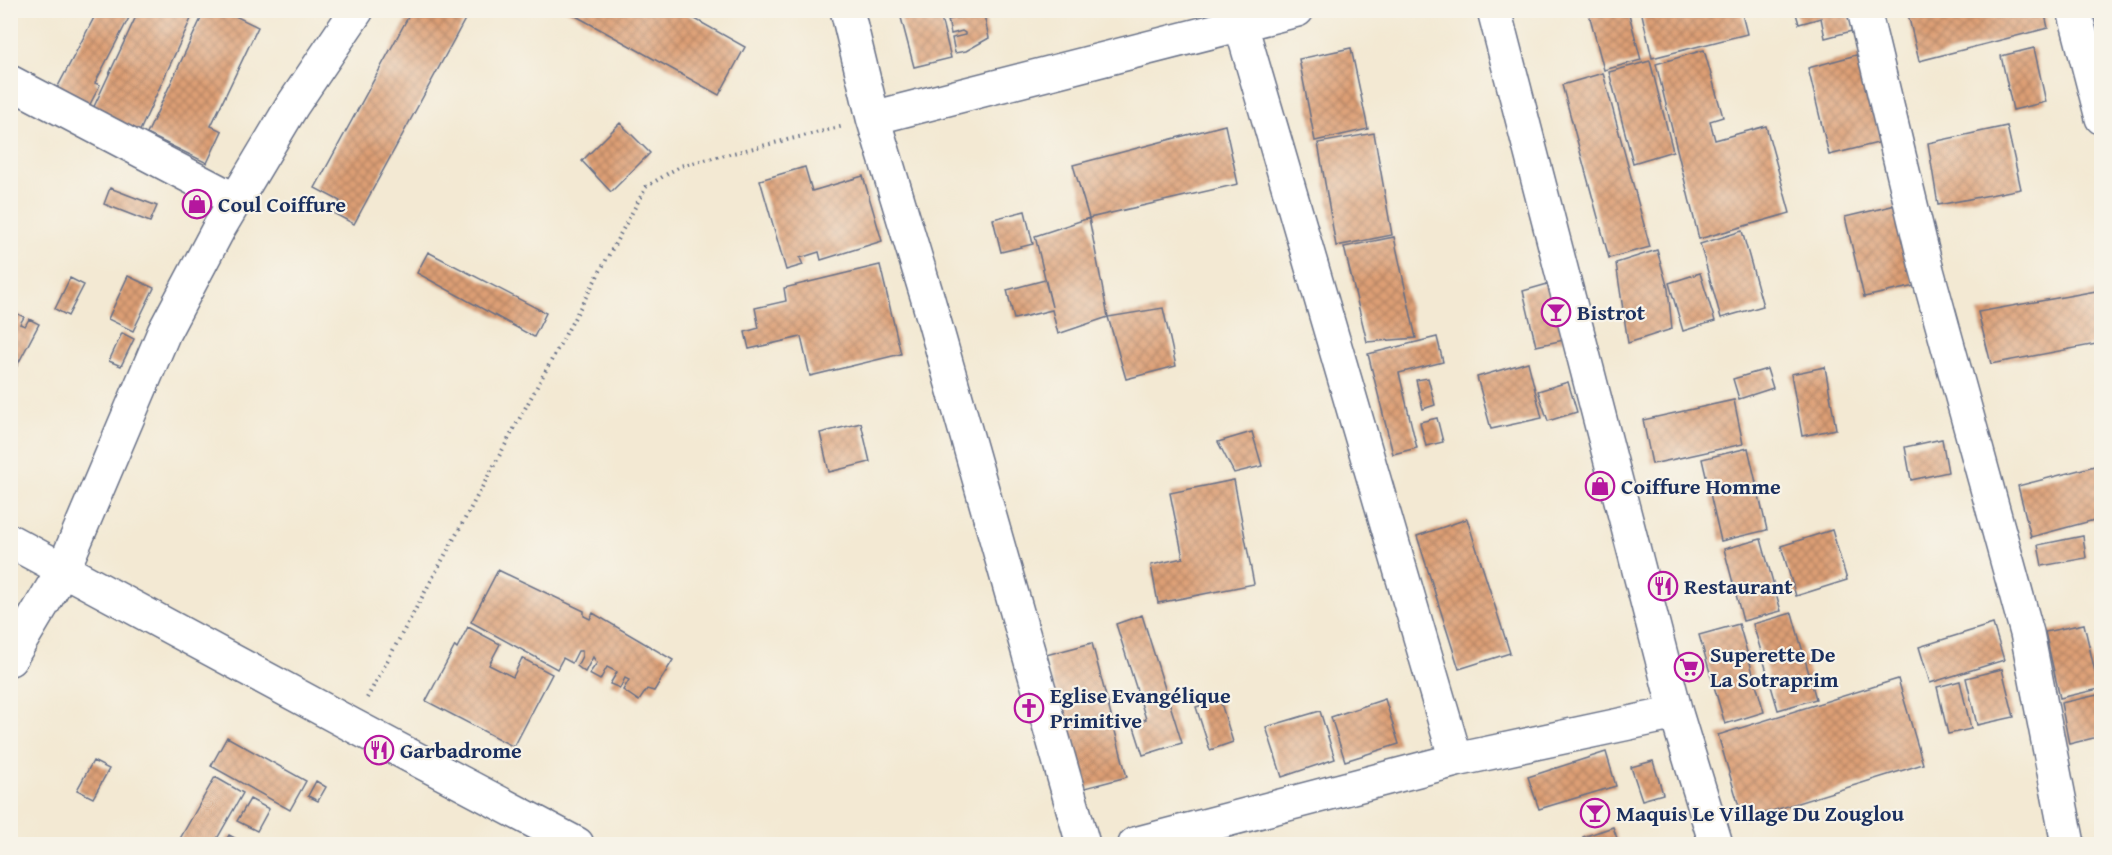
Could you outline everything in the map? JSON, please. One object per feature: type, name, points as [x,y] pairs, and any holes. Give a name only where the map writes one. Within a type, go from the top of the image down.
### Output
[{"type":"street","points":[[10,659],[63,570],[164,332],[235,200],[292,106],[357,10]]},
{"type":"street","points":[[847,10],[873,118],[930,307],[1083,844]]},
{"type":"street","points":[[873,118],[1297,10]]},
{"type":"street","points":[[1494,10],[1676,713],[1716,844]]},
{"type":"street","points":[[1864,10],[1924,263],[2027,633],[2068,844]]},
{"type":"street","points":[[2074,10],[2102,118]]},
{"type":"street","points":[[1241,25],[1456,760]]},
{"type":"street","points":[[10,82],[235,200]]},
{"type":"street","points":[[10,541],[577,844]]},
{"type":"street","points":[[1135,844],[1456,760],[1676,713]]},
{"type":"path","points":[[352,725],[646,188],[680,166],[873,118]]},
{"type":"building","points":[[98,10],[133,10],[95,83],[100,85],[87,110],[54,94]]},
{"type":"building","points":[[139,10],[195,10],[138,135],[91,113]]},
{"type":"building","points":[[205,10],[223,10],[258,27],[211,126],[222,131],[207,163],[147,134]]},
{"type":"building","points":[[412,10],[470,10],[354,224],[333,213],[340,201],[315,188]]},
{"type":"building","points":[[565,10],[679,10],[745,47],[719,95]]},
{"type":"building","points":[[899,10],[939,10],[951,58],[914,67]]},
{"type":"building","points":[[946,10],[983,10],[989,38],[966,51],[955,53],[952,38],[965,35],[965,33],[962,31],[951,34],[948,20],[960,15],[958,13],[946,16]]},
{"type":"building","points":[[1588,10],[1628,10],[1641,60],[1604,70]]},
{"type":"building","points":[[1641,10],[1741,10],[1747,34],[1652,58]]},
{"type":"building","points":[[1795,10],[1847,10],[1852,31],[1825,38],[1821,18],[1799,24]]},
{"type":"building","points":[[1920,10],[2044,10],[2048,28],[1919,61],[1908,14]]},
{"type":"building","points":[[1351,48],[1368,129],[1315,141],[1299,59]]},
{"type":"building","points":[[2034,48],[2046,102],[2013,110],[2001,56]]},
{"type":"building","points":[[1704,50],[1723,117],[1710,121],[1715,140],[1766,126],[1790,213],[1699,239],[1656,64]]},
{"type":"building","points":[[1860,54],[1882,142],[1829,155],[1808,68]]},
{"type":"building","points":[[1650,61],[1673,151],[1633,163],[1609,72]]},
{"type":"building","points":[[1603,73],[1650,247],[1609,258],[1562,85]]},
{"type":"building","points":[[620,123],[650,153],[611,192],[582,161]]},
{"type":"building","points":[[1225,125],[1238,184],[1089,218],[1073,165]]},
{"type":"building","points":[[2007,126],[2021,189],[1938,205],[1928,143]]},
{"type":"building","points":[[1374,133],[1392,235],[1336,246],[1318,143]]},
{"type":"building","points":[[805,167],[812,191],[863,176],[882,241],[821,260],[819,252],[800,258],[803,265],[786,270],[760,180]]},
{"type":"building","points":[[110,188],[157,206],[150,222],[104,204]]},
{"type":"building","points":[[1896,205],[1915,286],[1864,297],[1845,217]]},
{"type":"building","points":[[1025,211],[1033,244],[1001,252],[993,219]]},
{"type":"building","points":[[1089,218],[1108,317],[1058,334],[1052,310],[1014,319],[1007,290],[1045,280],[1052,307],[1035,236]]},
{"type":"building","points":[[1742,231],[1763,306],[1721,318],[1700,244]]},
{"type":"building","points":[[1394,237],[1416,338],[1367,342],[1344,247]]},
{"type":"building","points":[[1657,250],[1668,289],[1672,329],[1628,343],[1616,263]]},
{"type":"building","points":[[428,252],[546,313],[534,337],[417,273]]},
{"type":"building","points":[[880,265],[901,354],[810,376],[801,337],[749,349],[745,332],[759,328],[755,308],[786,301],[784,288]]},
{"type":"building","points":[[1700,273],[1715,321],[1683,331],[1669,283]]},
{"type":"building","points":[[128,276],[154,288],[133,331],[108,319]]},
{"type":"building","points":[[70,278],[84,285],[68,316],[55,309]]},
{"type":"building","points":[[1551,283],[1564,340],[1536,346],[1523,291]]},
{"type":"building","points":[[2102,290],[2102,343],[1991,364],[1978,312]]},
{"type":"building","points":[[1163,308],[1176,366],[1126,379],[1108,317]]},
{"type":"building","points":[[10,310],[24,317],[20,324],[25,326],[29,319],[39,324],[10,379]]},
{"type":"building","points":[[122,333],[134,339],[121,366],[109,361]]},
{"type":"building","points":[[1437,337],[1443,362],[1399,373],[1417,448],[1393,454],[1368,354]]},
{"type":"building","points":[[1528,362],[1542,418],[1491,429],[1477,377]]},
{"type":"building","points":[[1825,367],[1836,429],[1802,436],[1791,374]]},
{"type":"building","points":[[1767,369],[1773,388],[1739,399],[1733,379]]},
{"type":"building","points":[[1428,378],[1435,405],[1423,409],[1416,380]]},
{"type":"building","points":[[1568,382],[1577,412],[1548,421],[1538,391]]},
{"type":"building","points":[[1734,400],[1743,444],[1652,464],[1643,420]]},
{"type":"building","points":[[1437,418],[1443,442],[1426,446],[1420,422]]},
{"type":"building","points":[[861,423],[870,462],[829,472],[820,433]]},
{"type":"building","points":[[1252,432],[1262,466],[1234,473],[1218,442]]},
{"type":"building","points":[[1942,439],[1948,472],[1911,480],[1905,447]]},
{"type":"building","points":[[1748,448],[1767,530],[1721,541],[1702,459]]},
{"type":"building","points":[[2102,464],[2102,518],[2031,537],[2018,486]]},
{"type":"building","points":[[1234,480],[1254,584],[1158,603],[1151,565],[1183,558],[1170,493]]},
{"type":"building","points":[[1467,519],[1510,653],[1459,669],[1417,536]]},
{"type":"building","points":[[1832,530],[1847,580],[1796,596],[1781,546]]},
{"type":"building","points":[[2083,536],[2086,558],[2042,566],[2038,545]]},
{"type":"building","points":[[1761,539],[1781,611],[1743,621],[1724,549]]},
{"type":"building","points":[[498,570],[584,611],[584,616],[590,619],[593,613],[673,660],[654,691],[647,689],[639,701],[623,690],[629,680],[625,678],[620,688],[610,684],[617,672],[607,667],[600,680],[589,674],[597,663],[593,657],[585,672],[577,666],[582,651],[578,651],[572,663],[563,658],[557,669],[471,622]]},
{"type":"building","points":[[1792,613],[1816,699],[1778,710],[1753,624]]},
{"type":"building","points":[[1142,615],[1182,743],[1143,755],[1133,724],[1146,719],[1116,624]]},
{"type":"building","points":[[1739,624],[1764,712],[1725,724],[1699,635]]},
{"type":"building","points":[[1993,624],[2004,660],[1930,683],[1919,647]]},
{"type":"building","points":[[2084,624],[2099,689],[2060,698],[2045,632]]},
{"type":"building","points":[[468,627],[500,644],[489,665],[513,677],[522,658],[552,674],[514,747],[426,701],[455,646],[457,648]]},
{"type":"building","points":[[1092,643],[1127,777],[1081,789],[1046,655]]},
{"type":"building","points":[[2002,669],[2014,717],[1977,725],[1966,678]]},
{"type":"building","points":[[1898,679],[1923,764],[1743,820],[1718,735]]},
{"type":"building","points":[[1960,681],[1971,729],[1948,734],[1937,687]]},
{"type":"building","points":[[2102,694],[2102,736],[2069,744],[2061,703]]},
{"type":"building","points":[[1385,699],[1399,744],[1345,761],[1331,717]]},
{"type":"building","points":[[1220,700],[1233,742],[1210,750],[1196,707]]},
{"type":"building","points":[[1320,711],[1335,759],[1282,777],[1266,727]]},
{"type":"building","points":[[227,737],[306,781],[290,810],[211,766]]},
{"type":"building","points":[[1606,752],[1616,786],[1539,809],[1528,777]]},
{"type":"building","points":[[93,761],[109,769],[93,798],[77,790]]},
{"type":"building","points":[[1653,761],[1663,794],[1642,800],[1631,767]]},
{"type":"building","points":[[215,777],[243,793],[214,844],[177,844]]},
{"type":"building","points":[[316,781],[326,787],[318,801],[308,796]]},
{"type":"building","points":[[250,799],[269,809],[257,831],[237,821]]},
{"type":"building","points":[[1613,827],[1619,844],[1586,844],[1583,837]]},
{"type":"building","points":[[229,835],[246,844],[224,844]]},
{"type":"place","name":"Coul Coiffure","points":[[197,204]]},
{"type":"place","name":"Bistrot","points":[[1556,312]]},
{"type":"place","name":"Coiffure Homme","points":[[1600,486]]},
{"type":"place","name":"Restaurant","points":[[1663,586]]},
{"type":"place","name":"Superette De La Sotraprim","points":[[1689,667]]},
{"type":"place","name":"Eglise Evangélique Primitive","points":[[1029,708]]},
{"type":"place","name":"Garbadrome","points":[[379,750]]},
{"type":"place","name":"Maquis Le Village Du Zouglou","points":[[1595,813]]}]
